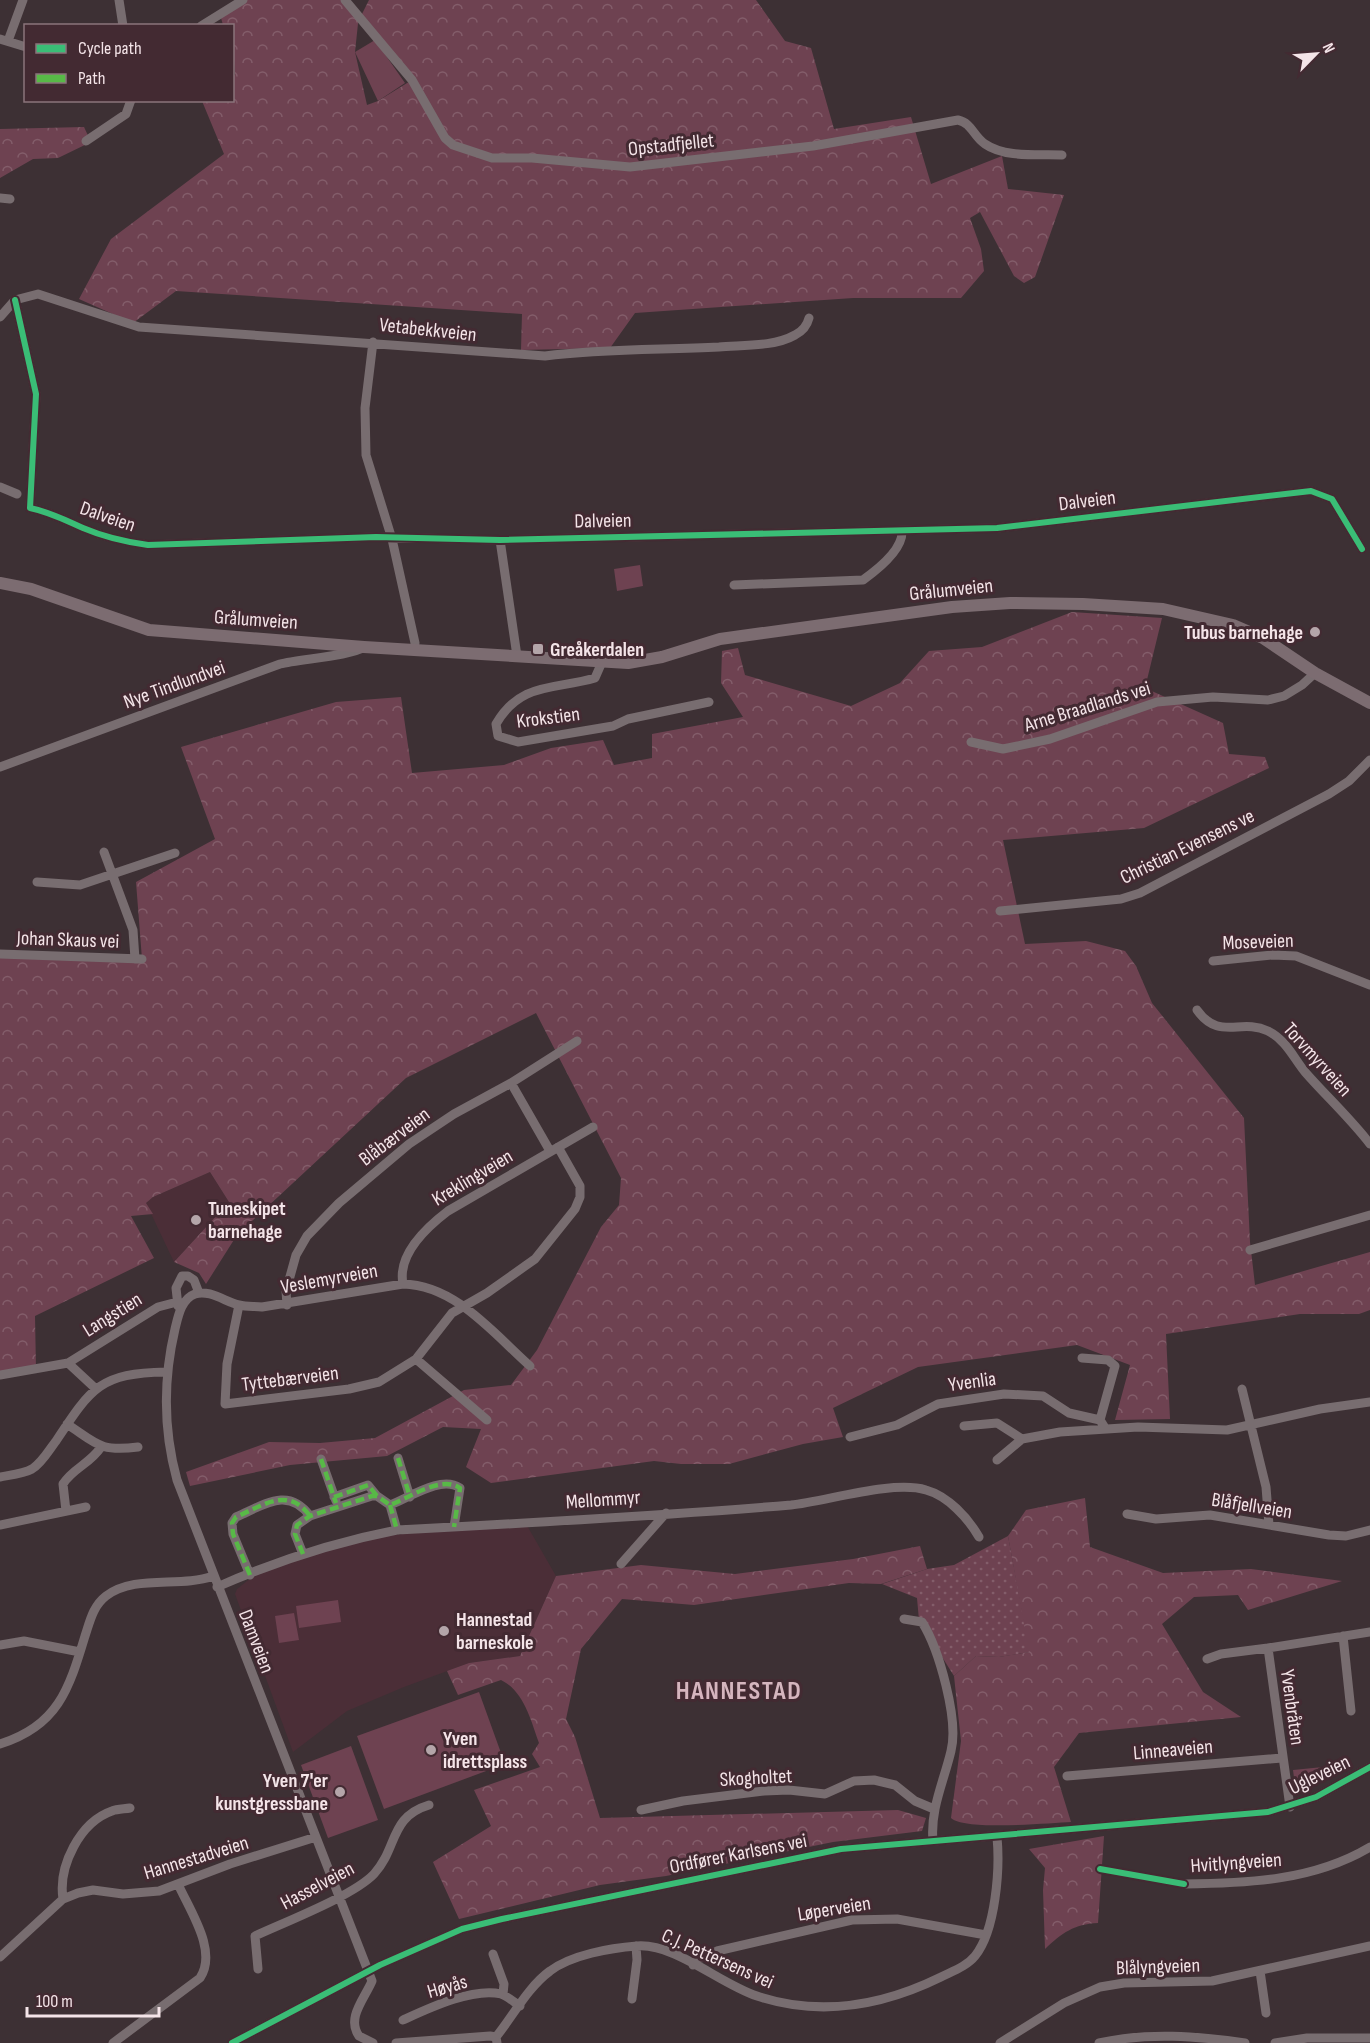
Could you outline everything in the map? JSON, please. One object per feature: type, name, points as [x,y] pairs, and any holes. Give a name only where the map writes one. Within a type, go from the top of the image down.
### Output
[{"type":"main road","name":"Grålumveien","points":[[0,583],[31,590],[149,630],[364,647],[602,662],[644,661],[720,639],[952,608],[1027,602],[1163,609],[1190,613],[1248,631],[1277,647],[1315,674],[1370,704]]},
{"type":"street","points":[[23,0],[4,40],[24,45]]},
{"type":"street","points":[[119,0],[123,24]]},
{"type":"street","points":[[204,24],[243,0]]},
{"type":"street","name":"Opstadfjellet","points":[[345,0],[361,16],[412,80],[445,138],[453,145],[492,158],[532,158],[630,167],[813,146],[958,120],[966,121],[983,143],[994,149],[1008,153],[1062,155]]},
{"type":"street","points":[[86,141],[126,114],[130,102]]},
{"type":"street","points":[[0,198],[10,199]]},
{"type":"street","name":"Vetabekkveien","points":[[15,300],[38,294],[139,327],[373,342],[463,352],[545,356],[589,351],[648,351],[753,345],[783,339],[802,330],[808,318]]},
{"type":"street","points":[[0,317],[15,300]]},
{"type":"street","name":"Dalveien","points":[[15,300],[36,394],[30,508],[63,517],[107,537],[148,545],[392,539],[500,540],[997,528],[1311,491],[1332,499],[1362,549]]},
{"type":"street","points":[[373,342],[365,408],[366,455],[392,539],[415,643]]},
{"type":"street","points":[[0,487],[17,494]]},
{"type":"street","points":[[734,585],[863,580],[894,550],[902,537],[902,531]]},
{"type":"street","points":[[500,540],[517,657]]},
{"type":"street","name":"Nye Tindlundvei","points":[[0,767],[280,664],[303,658],[353,652],[364,647]]},
{"type":"street","name":"Krokstien","points":[[602,662],[595,678],[555,684],[517,699],[496,724],[498,736],[518,742],[613,726],[628,719],[709,702]]},
{"type":"street","name":"Arne Braadlands vei","points":[[971,742],[1003,749],[1050,739],[1156,702],[1213,698],[1268,700],[1284,696],[1315,674]]},
{"type":"street","name":"Christian Evensens ve","points":[[1000,911],[1121,899],[1140,892],[1329,794],[1349,781],[1370,760]]},
{"type":"street","name":"Johan Skaus vei","points":[[0,954],[139,959],[133,930],[104,852]]},
{"type":"street","points":[[37,882],[80,885],[175,853]]},
{"type":"street","name":"Moseveien","points":[[1213,961],[1273,955],[1296,956],[1370,985]]},
{"type":"street","name":"Torvmyrveien","points":[[1197,1010],[1212,1026],[1252,1027],[1277,1036],[1370,1144]]},
{"type":"street","name":"Blåbærveien","points":[[286,1305],[286,1291],[296,1255],[307,1236],[339,1203],[409,1144],[454,1114],[511,1083],[577,1041]]},
{"type":"street","name":"Tyttebærveien","points":[[240,1305],[227,1364],[225,1404],[349,1389],[379,1382],[416,1359],[452,1313],[487,1293],[535,1259],[575,1209],[580,1197],[579,1186],[511,1083]]},
{"type":"street","name":"Kreklingveien","points":[[403,1284],[403,1265],[430,1225],[448,1211],[592,1127]]},
{"type":"street","points":[[1250,1250],[1370,1215]]},
{"type":"street","name":"Damveien","points":[[199,1293],[194,1280],[188,1276],[182,1276],[176,1288],[179,1314],[166,1372],[166,1414],[172,1460],[217,1587],[368,1971]]},
{"type":"street","name":"Veslemyrveien","points":[[199,1293],[240,1305],[286,1305],[403,1284],[435,1288],[461,1306]]},
{"type":"street","points":[[179,1314],[188,1298],[199,1293]]},
{"type":"street","name":"Langstien","points":[[0,1375],[68,1364],[158,1307],[177,1302]]},
{"type":"street","points":[[461,1306],[530,1366]]},
{"type":"street","points":[[1082,1358],[1108,1360],[1115,1366],[1102,1424]]},
{"type":"street","points":[[416,1359],[487,1420]]},
{"type":"street","points":[[68,1364],[96,1389]]},
{"type":"street","points":[[0,1477],[32,1469],[45,1456],[80,1404],[96,1389],[122,1375],[166,1372]]},
{"type":"street","points":[[1242,1389],[1266,1487],[1269,1525]]},
{"type":"street","name":"Yvenlia","points":[[850,1437],[897,1425],[938,1404],[1004,1394],[1044,1396],[1069,1413],[1102,1424]]},
{"type":"street","name":"Yvenlia","points":[[1022,1439],[1102,1424],[1227,1430],[1320,1409],[1370,1402]]},
{"type":"street","points":[[964,1426],[997,1423],[1022,1439],[997,1460]]},
{"type":"street","points":[[67,1424],[101,1447],[114,1450],[138,1447]]},
{"type":"street","points":[[66,1511],[63,1484],[67,1477],[92,1461],[101,1447]]},
{"type":"street","points":[[398,1458],[410,1497]]},
{"type":"street","points":[[321,1459],[336,1502]]},
{"type":"street","points":[[303,1554],[294,1529],[310,1516],[368,1485],[377,1496],[390,1505],[397,1530]]},
{"type":"street","points":[[390,1505],[438,1485],[457,1485],[460,1488],[460,1504],[454,1527]]},
{"type":"street","name":"Mellommyr","points":[[217,1587],[303,1554],[352,1539],[397,1530],[813,1503],[909,1488],[925,1489],[938,1495],[960,1512],[979,1537]]},
{"type":"street","points":[[250,1575],[233,1534],[232,1523],[236,1517],[282,1499],[297,1502],[310,1516]]},
{"type":"street","points":[[0,1525],[86,1507]]},
{"type":"street","points":[[621,1564],[666,1513]]},
{"type":"street","name":"Blåfjellveien","points":[[1127,1514],[1156,1519],[1210,1515],[1329,1535],[1346,1536],[1370,1530]]},
{"type":"street","points":[[0,1744],[38,1727],[56,1708],[66,1691],[99,1603],[113,1592],[142,1585],[201,1581],[213,1576]]},
{"type":"street","points":[[903,1619],[922,1622],[933,1639],[954,1725],[952,1750],[934,1809],[933,1841]]},
{"type":"street","name":"Yvenbråten","points":[[1207,1659],[1221,1654],[1370,1632]]},
{"type":"street","points":[[1343,1636],[1351,1711]]},
{"type":"street","points":[[0,1645],[24,1641],[80,1652]]},
{"type":"street","name":"Yvenbråten","points":[[1268,1648],[1286,1808]]},
{"type":"street","name":"Linneaveien","points":[[1067,1776],[1282,1758]]},
{"type":"street","name":"Ugleveien","points":[[1286,1808],[1330,1790],[1370,1767]]},
{"type":"street","name":"Skogholtet","points":[[641,1810],[683,1801],[764,1791],[789,1790],[821,1795],[854,1781],[874,1780],[895,1785],[915,1801],[934,1809]]},
{"type":"street","name":"Hasselveien","points":[[258,1969],[255,1936],[340,1896],[374,1874],[402,1820],[414,1811],[429,1805]]},
{"type":"street","points":[[63,1899],[68,1860],[84,1831],[95,1820],[113,1810],[130,1808]]},
{"type":"street","name":"Ordfører Karlsens vei","points":[[232,2043],[368,1971],[462,1929],[502,1919],[841,1849],[1237,1816],[1286,1808]]},
{"type":"street","name":"Hannestadveien","points":[[0,1957],[63,1899],[93,1890],[123,1894],[144,1893],[178,1884],[230,1864],[316,1837]]},
{"type":"street","name":"C.J. Pettersens vei","points":[[396,2043],[496,2040],[542,1978],[562,1963],[636,1946],[660,1948],[753,1995],[778,2003],[840,2008],[894,1996],[968,1963],[976,1954],[986,1935],[999,1864],[997,1837]]},
{"type":"street","name":"Hvitlyngveien","points":[[1184,1884],[1252,1883],[1286,1877],[1322,1868],[1370,1847]]},
{"type":"street","points":[[114,2043],[200,1978],[206,1969],[207,1954],[178,1884]]},
{"type":"street","name":"Løperveien","points":[[693,1965],[699,1959],[717,1951],[852,1920],[897,1919],[986,1935]]},
{"type":"street","name":"C.J. Pettersens vei","points":[[632,2000],[637,1960],[636,1946]]},
{"type":"street","name":"Blålyngveien","points":[[1000,2043],[1064,2003],[1100,1987],[1124,1983],[1212,1982],[1370,1946]]},
{"type":"street","points":[[494,1954],[504,1984],[503,1995],[520,2007]]},
{"type":"street","points":[[368,1971],[372,1981],[355,2015],[354,2025],[359,2036],[373,2043]]},
{"type":"street","points":[[1260,1971],[1266,2013]]},
{"type":"street","name":"Høyås","points":[[403,2020],[437,2005],[469,1996],[503,1995]]},
{"type":"street","points":[[1275,2043],[1306,2038],[1351,2040],[1370,2038]]},
{"type":"street","points":[[1099,2043],[1177,2040],[1245,2043]]},
{"type":"shaded area","points":[[210,1172],[229,1202],[174,1262],[146,1203],[153,1197]]},
{"type":"shaded area","points":[[525,1522],[556,1576],[520,1656],[469,1663],[347,1711],[293,1752],[235,1594],[237,1589],[261,1570],[352,1539]]},
{"type":"green space","points":[[243,0],[345,0],[359,14],[355,52],[367,105],[378,101],[412,80],[361,16],[369,0],[756,0],[785,41],[811,48],[834,129],[911,117],[931,184],[1002,156],[1008,189],[1064,195],[1035,277],[1024,283],[1014,276],[980,212],[970,218],[981,249],[984,271],[961,298],[853,298],[635,313],[610,348],[521,350],[522,314],[176,291],[133,323],[79,299],[111,239],[224,154],[202,102],[234,102],[234,24],[223,24],[220,14]]},
{"type":"green space","points":[[375,40],[405,83],[378,101],[355,52]]},
{"type":"green space","points":[[84,127],[91,142],[58,158],[33,159],[0,178],[0,129]]},
{"type":"green space","points":[[640,565],[643,586],[617,591],[614,569]]},
{"type":"green space","points":[[1072,612],[1162,618],[1145,688],[1223,723],[1229,754],[1265,757],[1269,768],[1144,828],[1003,840],[1025,944],[1086,941],[1125,951],[1136,966],[1152,1003],[1244,1118],[1250,1242],[1255,1285],[1370,1252],[1370,1310],[1359,1314],[1300,1314],[1166,1334],[1170,1419],[1115,1420],[1130,1365],[1077,1345],[918,1367],[833,1408],[843,1437],[803,1444],[729,1464],[681,1464],[654,1461],[491,1483],[466,1467],[481,1429],[443,1427],[387,1456],[290,1465],[190,1486],[186,1472],[269,1442],[320,1443],[375,1438],[464,1390],[511,1385],[537,1350],[601,1227],[619,1205],[621,1178],[536,1013],[406,1078],[237,1235],[206,1284],[199,1273],[174,1262],[229,1202],[210,1172],[153,1197],[146,1203],[153,1214],[131,1216],[154,1258],[35,1316],[36,1370],[0,1375],[0,954],[142,959],[136,882],[215,839],[181,747],[336,702],[401,697],[412,773],[504,765],[551,748],[603,740],[614,765],[652,758],[652,734],[743,717],[721,683],[722,651],[738,648],[745,675],[851,706],[900,683],[929,651],[982,647]]},
{"type":"green space","points":[[1085,1498],[1090,1547],[1163,1573],[1251,1569],[1342,1581],[1248,1610],[1238,1595],[1194,1597],[1162,1624],[1203,1692],[1241,1717],[1079,1733],[1054,1767],[1071,1822],[989,1825],[959,1822],[951,1818],[961,1741],[954,1676],[976,1656],[999,1657],[1029,1652],[1008,1536],[1026,1510]]},
{"type":"green space","points":[[1008,1536],[1030,1652],[999,1657],[976,1656],[954,1676],[919,1620],[917,1598],[882,1584],[927,1569],[954,1565]]},
{"type":"green space","points":[[920,1546],[927,1569],[881,1584],[849,1583],[694,1605],[622,1599],[581,1649],[566,1719],[575,1737],[600,1818],[898,1810],[926,1818],[922,1831],[833,1842],[666,1876],[600,1885],[459,1919],[433,1862],[491,1826],[474,1790],[540,1767],[532,1754],[539,1743],[526,1707],[516,1691],[509,1685],[501,1680],[458,1695],[447,1671],[469,1663],[520,1656],[556,1576],[641,1565],[735,1574],[853,1559]]},
{"type":"green space","points":[[338,1600],[341,1622],[299,1628],[296,1606]]},
{"type":"green space","points":[[294,1613],[299,1640],[279,1643],[275,1616]]},
{"type":"green space","name":"Yven idrettsplass","points":[[479,1692],[505,1764],[384,1809],[357,1736]]},
{"type":"green space","name":"Yven 7'er kunstgressbane","points":[[351,1746],[378,1820],[328,1838],[301,1765]]},
{"type":"green space","points":[[1333,1766],[1334,1775],[1303,1790],[1295,1785],[1293,1770]]},
{"type":"green space","points":[[1104,1836],[1098,1923],[1082,1925],[1069,1930],[1045,1949],[1043,1890],[1045,1868],[1029,1849]]},
{"type":"marked path","points":[[398,1458],[410,1497]]},
{"type":"marked path","points":[[321,1459],[336,1503]]},
{"type":"marked path","points":[[303,1554],[295,1534],[297,1525],[310,1516],[372,1496],[377,1496],[390,1505],[435,1486],[444,1484],[460,1488],[454,1527]]},
{"type":"marked path","points":[[334,1497],[368,1485],[377,1496]]},
{"type":"marked path","points":[[250,1575],[233,1534],[232,1523],[236,1517],[266,1504],[284,1500],[302,1507],[310,1516]]},
{"type":"marked path","points":[[390,1505],[397,1530]]},
{"type":"cycle path","points":[[15,300],[36,394],[30,508],[115,539],[148,545],[376,537],[500,540],[997,528],[1311,491],[1332,499],[1362,549]]},
{"type":"cycle path","points":[[232,2043],[380,1965],[462,1929],[502,1919],[841,1849],[1268,1812],[1316,1797],[1370,1767]]},
{"type":"cycle path","points":[[1100,1869],[1184,1884]]},
{"type":"place","name":"Tubus barnehage","points":[[1315,632]]},
{"type":"place","name":"Greåkerdalen","points":[[538,649]]},
{"type":"place","name":"Tuneskipet barnehage","points":[[196,1220]]},
{"type":"place","name":"Hannestad barneskole","points":[[444,1631]]},
{"type":"place","name":"Yven idrettsplass","points":[[431,1750]]},
{"type":"place","name":"Yven 7'er kunstgressbane","points":[[340,1792]]},
{"type":"district","name":"HANNESTAD","points":[[739,1690]]}]
